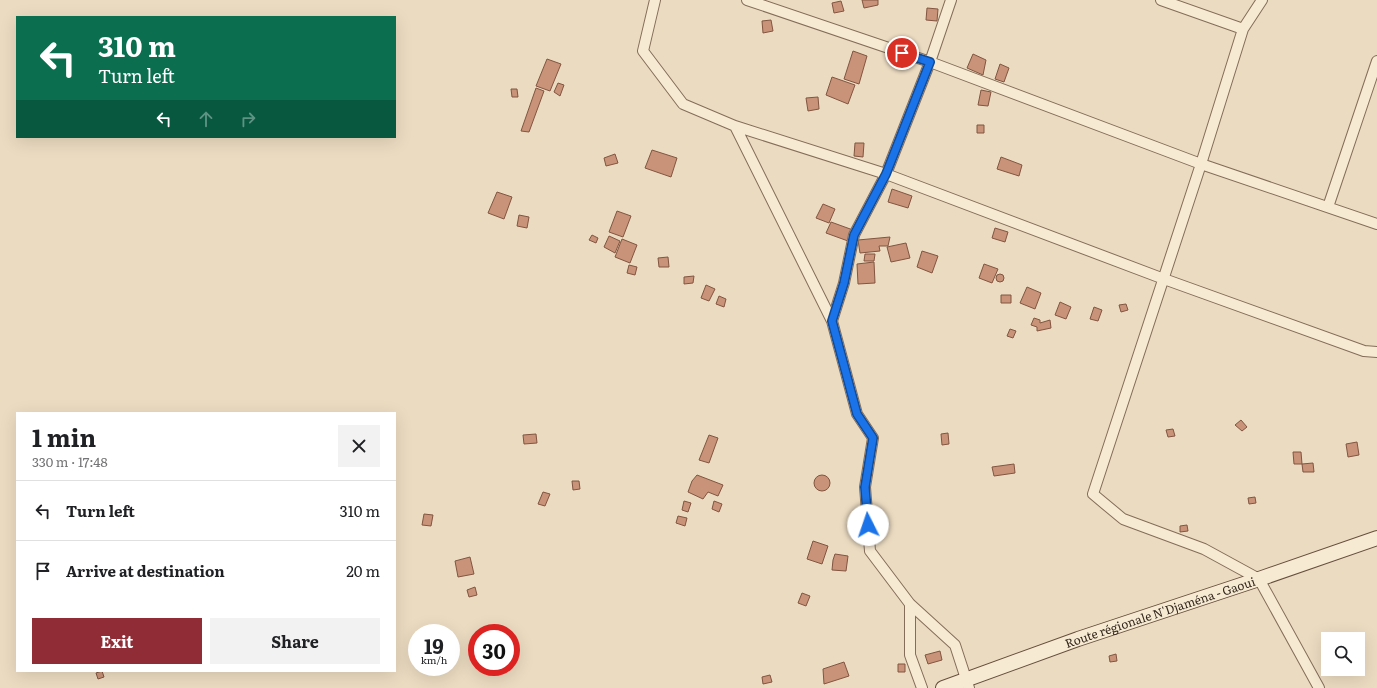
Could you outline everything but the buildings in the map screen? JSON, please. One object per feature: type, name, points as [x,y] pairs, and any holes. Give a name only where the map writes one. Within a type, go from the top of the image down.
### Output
[{"type":"street","points":[[655,0],[643,51],[683,104],[735,126],[886,174],[1164,279],[1364,351],[1377,352]]},
{"type":"street","points":[[747,0],[930,62],[1201,164],[1377,224]]},
{"type":"street","points":[[832,321],[844,283],[854,235],[886,174],[930,62],[952,0]]},
{"type":"street","points":[[1161,0],[1243,29]]},
{"type":"street","points":[[1262,0],[1243,29],[1164,279],[1093,494],[1123,519],[1204,549],[1259,579],[1318,688]]},
{"type":"street","points":[[1328,207],[1377,61]]},
{"type":"street","points":[[735,126],[832,321],[857,414],[873,438],[865,487],[870,551],[910,604],[955,645],[968,684]]},
{"type":"street","name":"Route régionale N'Djaména - Gaoui","points":[[943,688],[968,684],[1078,639],[1377,538]]},
{"type":"street","points":[[910,604],[910,655],[922,688]]},
{"type":"route","points":[[868,525],[865,487],[873,438],[857,414],[832,321],[844,283],[854,235],[886,174],[930,62],[902,53]]}]
